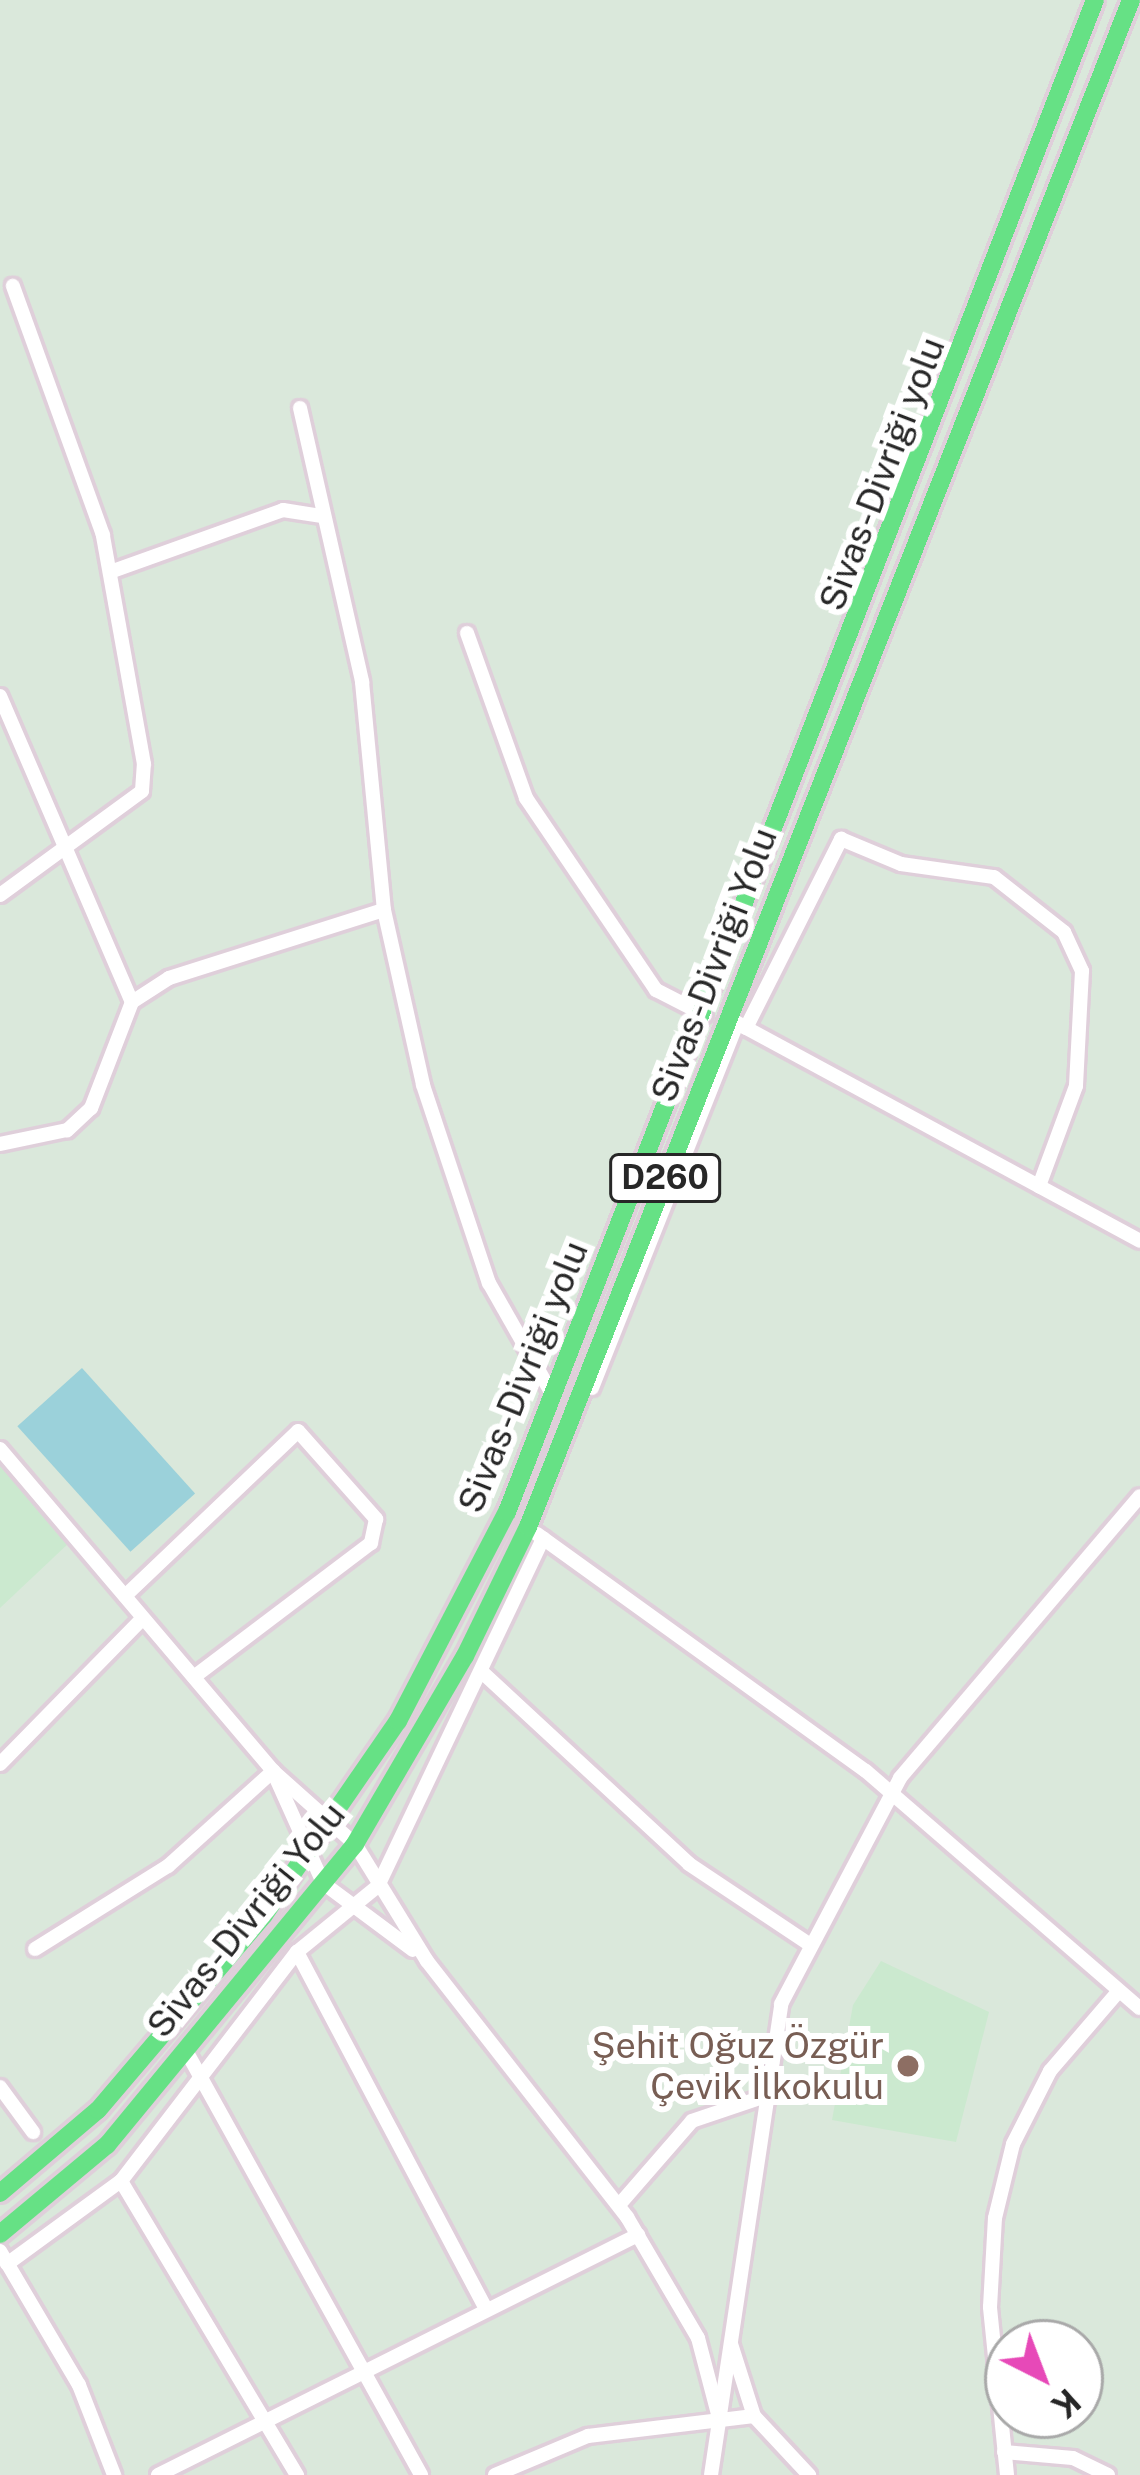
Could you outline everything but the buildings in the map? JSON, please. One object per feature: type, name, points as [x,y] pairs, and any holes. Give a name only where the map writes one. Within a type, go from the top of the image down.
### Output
[{"type":"main road","name":"Sivas-Divriği yolu","points":[[0,2193],[98,2110],[308,1852],[398,1721],[496,1533],[706,1016],[1095,0]]},
{"type":"main road","name":"Sivas-Divriği Yolu","points":[[0,2234],[107,2145],[356,1844],[535,1533],[1131,0]]},
{"type":"street","points":[[0,895],[142,790],[110,572],[14,286]]},
{"type":"street","points":[[300,408],[362,682],[384,910],[464,1225],[513,1339],[551,1392]]},
{"type":"street","points":[[110,572],[283,510],[321,516]]},
{"type":"street","points":[[467,633],[526,798],[656,990],[706,1016]]},
{"type":"street","points":[[0,696],[60,851],[132,1002]]},
{"type":"street","points":[[746,1028],[841,839],[901,864],[994,877],[1064,932],[1082,970],[1076,1086],[1039,1186]]},
{"type":"street","points":[[0,1144],[67,1130],[91,1108],[132,1002],[169,978],[384,910]]},
{"type":"street","points":[[114,2475],[79,2385],[4,2257],[122,2181],[197,2070],[297,1952],[378,1886],[482,1672],[737,1023],[1140,1241]]},
{"type":"street","points":[[125,1596],[298,1431],[376,1519],[371,1543],[194,1677]]},
{"type":"street","points":[[0,1449],[274,1771],[356,1844],[427,1961],[619,2204],[698,2338],[719,2418]]},
{"type":"street","points":[[711,2475],[760,2098],[808,1944],[890,1796],[1140,1496]]},
{"type":"street","points":[[535,1533],[696,1640],[890,1796],[1140,2008]]},
{"type":"street","points":[[0,1764],[143,1618]]},
{"type":"street","points":[[482,1672],[688,1864],[808,1944]]},
{"type":"street","points":[[274,1771],[323,1883],[427,1961]]},
{"type":"street","points":[[35,1949],[168,1865],[274,1771]]},
{"type":"street","points":[[297,1952],[484,2305]]},
{"type":"street","points":[[1007,2475],[991,2306],[1013,2144],[1050,2071],[1118,1992]]},
{"type":"street","points":[[185,2050],[364,2364],[421,2475]]},
{"type":"street","points":[[0,2087],[33,2132]]},
{"type":"street","points":[[619,2204],[692,2121],[760,2098]]},
{"type":"street","points":[[122,2181],[297,2475]]},
{"type":"street","points":[[158,2475],[364,2364],[638,2235]]},
{"type":"street","points":[[729,2339],[754,2416],[809,2475]]},
{"type":"street","points":[[495,2475],[588,2436],[754,2416]]},
{"type":"street","points":[[1004,2452],[1073,2458],[1108,2475]]},
{"type":"shaded area","points":[[82,1368],[195,1494],[130,1552],[17,1426]]},
{"type":"shaded area","points":[[0,1465],[70,1542],[0,1608]]},
{"type":"shaded area","name":"Şehit Oğuz Özgür Çevik İlkokulu","points":[[881,1961],[989,2012],[956,2142],[832,2120],[853,2005]]},
{"type":"place","name":"Şehit Oğuz Özgür Çevik İlkokulu","points":[[908,2066]]}]
